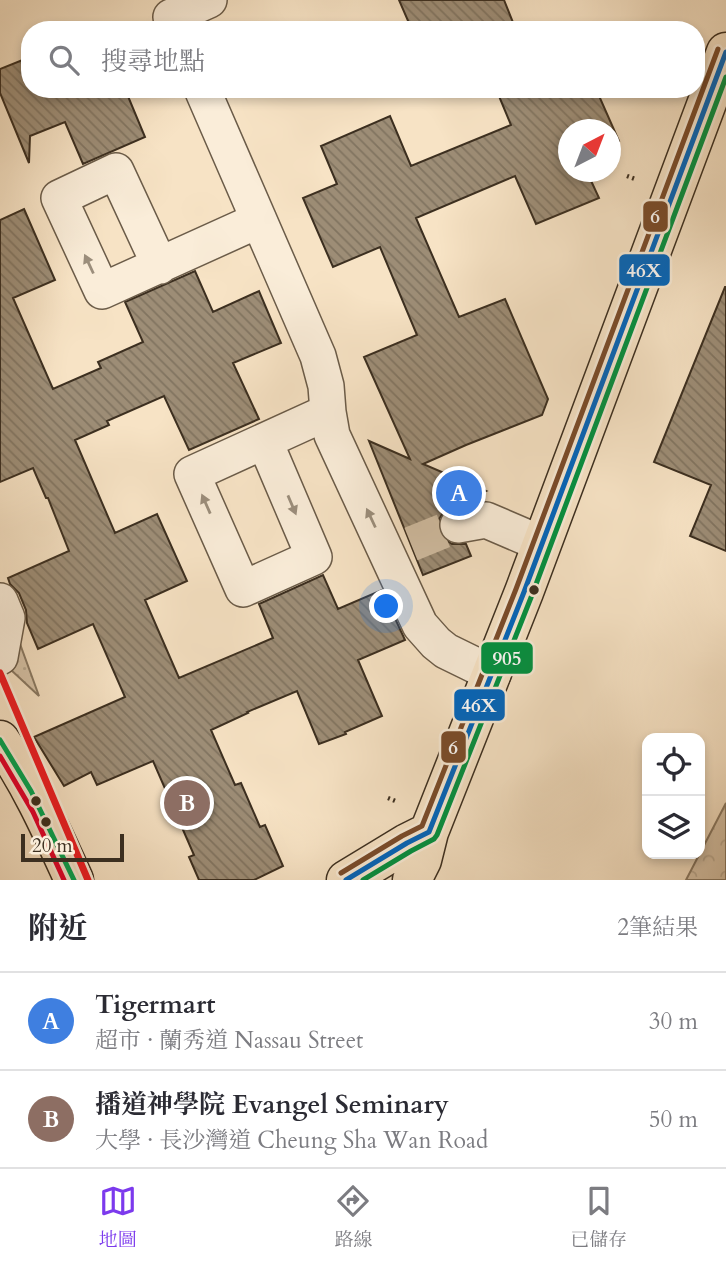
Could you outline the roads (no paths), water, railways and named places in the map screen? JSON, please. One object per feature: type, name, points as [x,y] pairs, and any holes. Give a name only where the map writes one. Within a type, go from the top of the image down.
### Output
[{"type":"main road","points":[[346,880],[414,859],[493,674],[726,52]]},
{"type":"main road","points":[[0,740],[35,796],[74,880]]},
{"type":"street","points":[[170,15],[209,0]]},
{"type":"street","points":[[206,98],[318,356],[326,386],[332,435],[406,556],[420,625],[446,651],[493,674]]},
{"type":"street","points":[[160,266],[259,220]]},
{"type":"street","points":[[265,442],[328,412]]},
{"type":"street","points":[[470,528],[542,544]]},
{"type":"street","points":[[0,601],[8,618],[0,657]]},
{"type":"tunnel","points":[[411,544],[458,525]]},
{"type":"place","name":"Tigermart","points":[[459,493]]},
{"type":"place","name":"播道神學院 Evangel Seminary","points":[[187,803]]}]
